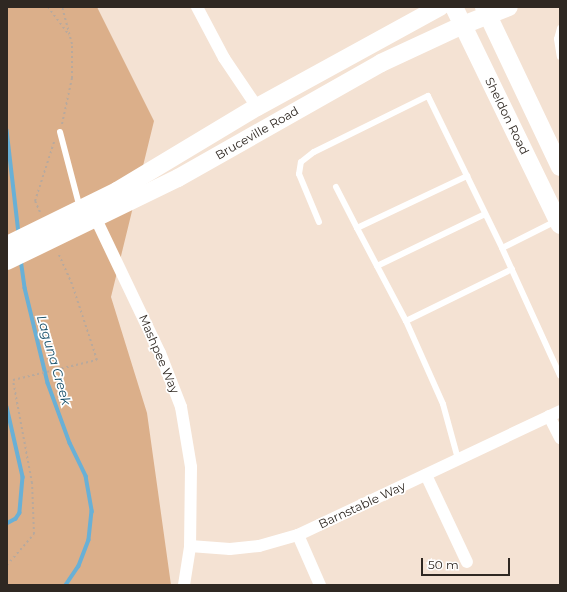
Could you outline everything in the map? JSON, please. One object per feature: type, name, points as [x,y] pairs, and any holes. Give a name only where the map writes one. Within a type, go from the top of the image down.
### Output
[{"type":"main road","name":"Bruceville Road","points":[[7,261],[62,227],[81,210],[175,158],[257,107],[440,7]]},
{"type":"main road","name":"Sheldon Road","points":[[454,7],[559,222]]},
{"type":"main road","name":"Bruceville Road","points":[[7,245],[62,227],[96,219],[178,178],[381,63],[463,25],[486,11],[509,7]]},
{"type":"main road","points":[[486,11],[558,157]]},
{"type":"street","points":[[197,7],[222,54],[257,107]]},
{"type":"street","name":"Mashpee Way","points":[[96,219],[160,353],[181,407],[191,467],[190,546]]},
{"type":"street","points":[[554,413],[560,438]]},
{"type":"street","name":"Barnstable Way","points":[[190,546],[230,549],[259,546],[298,535],[554,413]]},
{"type":"street","points":[[426,475],[467,562]]},
{"type":"street","points":[[298,535],[320,585]]},
{"type":"street","points":[[184,585],[190,546]]},
{"type":"lane","points":[[560,28],[557,39],[560,57]]},
{"type":"lane","points":[[319,222],[299,174],[301,162],[314,152],[428,96],[512,269],[560,375]]},
{"type":"lane","points":[[60,132],[81,210]]},
{"type":"lane","points":[[357,228],[467,176]]},
{"type":"lane","points":[[336,187],[406,321],[443,404],[458,460]]},
{"type":"lane","points":[[377,266],[485,214]]},
{"type":"lane","points":[[502,248],[559,222]]},
{"type":"lane","points":[[406,321],[512,269]]},
{"type":"path","points":[[48,7],[70,36]]},
{"type":"path","points":[[60,132],[72,78],[70,36],[62,7]]},
{"type":"path","points":[[7,565],[34,534],[32,483],[13,380],[97,360],[82,314]]},
{"type":"shaded area","points":[[7,7],[97,7],[154,121],[111,297],[147,413],[171,585],[7,585]]},
{"type":"waterway","name":"Laguna Creek","points":[[7,130],[19,233]]},
{"type":"waterway","name":"Laguna Creek","points":[[21,259],[25,288],[48,383],[70,443],[86,476],[92,511],[89,540],[79,566],[66,585]]},
{"type":"waterway","name":"Laguna Creek","points":[[7,407],[23,477],[20,513],[16,519],[7,524]]}]
